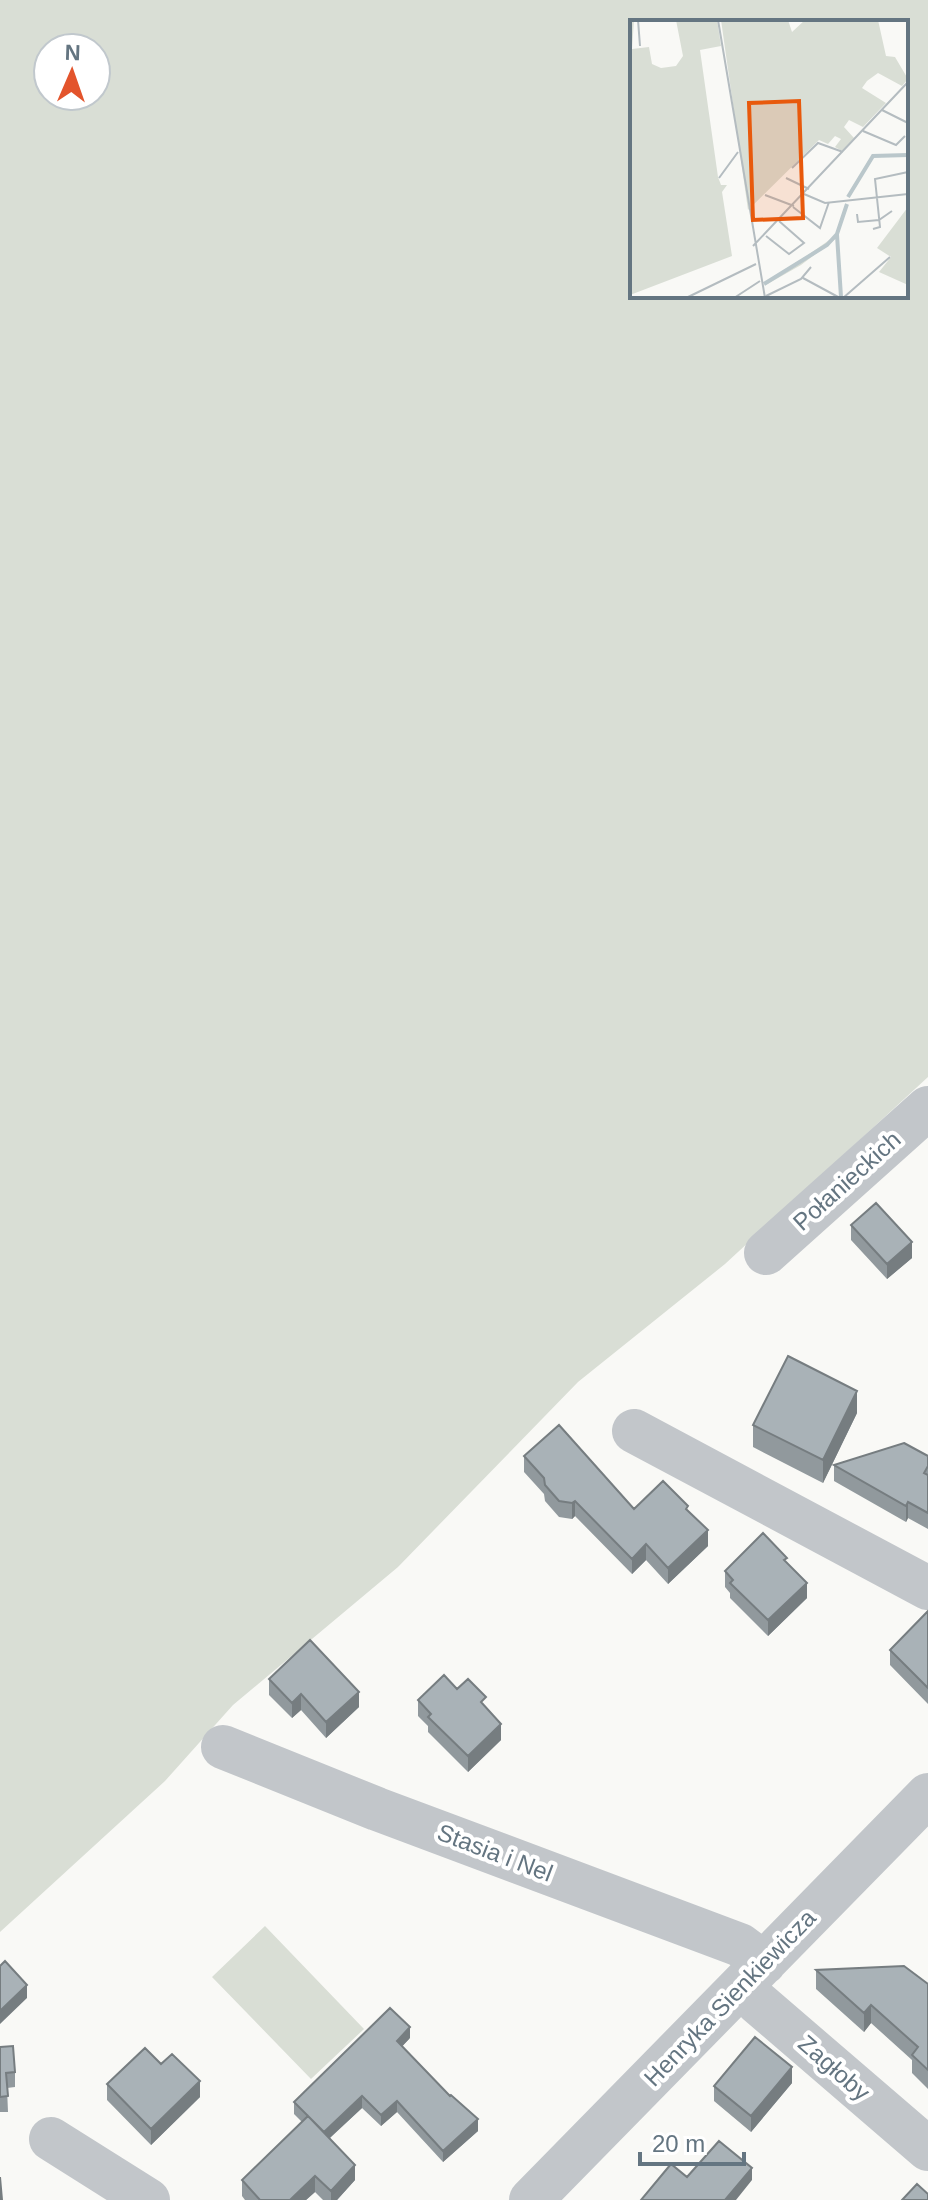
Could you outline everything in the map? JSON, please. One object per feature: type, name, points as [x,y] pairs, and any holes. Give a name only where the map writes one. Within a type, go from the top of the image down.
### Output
[{"type":"street","name":"Połanieckich","points":[[766,1253],[928,1108]]},
{"type":"street","points":[[634,1431],[928,1588]]},
{"type":"street","name":"Stasia i Nel","points":[[223,1747],[377,1809],[740,1945],[752,1975]]},
{"type":"street","name":"Henryka Sienkiewicza","points":[[531,2200],[928,1795]]},
{"type":"street","name":"Zagłoby","points":[[752,1975],[757,2002],[928,2149]]},
{"type":"street","points":[[51,2139],[148,2200]]},
{"type":"shaded area","points":[[0,0],[928,0],[928,1077],[725,1264],[578,1382],[398,1567],[233,1705],[165,1781],[0,1932]]},
{"type":"shaded area","points":[[265,1926],[364,2029],[311,2079],[212,1977]]},
{"type":"building","points":[[876,1203],[912,1242],[887,1264],[851,1225]]},
{"type":"building","points":[[788,1356],[857,1391],[823,1460],[753,1425]]},
{"type":"building","points":[[559,1425],[634,1509],[663,1481],[708,1530],[668,1568],[646,1544],[632,1559],[575,1501],[559,1501],[524,1456]]},
{"type":"building","points":[[904,1443],[928,1456],[924,1473],[928,1475],[928,1513],[908,1502],[906,1506],[834,1465]]},
{"type":"building","points":[[763,1533],[807,1583],[768,1620],[730,1583],[733,1580],[725,1571]]},
{"type":"building","points":[[928,1611],[928,1688],[890,1650]]},
{"type":"building","points":[[310,1640],[359,1692],[326,1722],[301,1694],[292,1703],[269,1679]]},
{"type":"building","points":[[444,1675],[457,1689],[468,1679],[486,1697],[481,1702],[501,1724],[468,1756],[428,1717],[431,1714],[418,1700]]},
{"type":"building","points":[[5,1961],[27,1985],[0,2011],[0,1966]]},
{"type":"building","points":[[904,1966],[928,1984],[928,2070],[912,2055],[918,2047],[871,2005],[864,2013],[816,1970]]},
{"type":"building","points":[[390,2008],[410,2027],[397,2041],[450,2096],[478,2119],[443,2151],[397,2101],[381,2115],[362,2096],[324,2132],[294,2102]]},
{"type":"building","points":[[755,2037],[792,2067],[751,2116],[714,2086]]},
{"type":"building","points":[[13,2046],[15,2072],[6,2073],[8,2096],[0,2097],[0,2047]]},
{"type":"building","points":[[145,2048],[161,2064],[172,2054],[200,2081],[151,2129],[107,2084]]},
{"type":"building","points":[[308,2116],[355,2165],[331,2191],[315,2176],[290,2200],[260,2200],[242,2180]]},
{"type":"building","points":[[719,2141],[752,2168],[725,2200],[641,2200],[671,2164],[687,2177]]},
{"type":"building","points":[[917,2184],[928,2194],[928,2200],[902,2200]]}]
